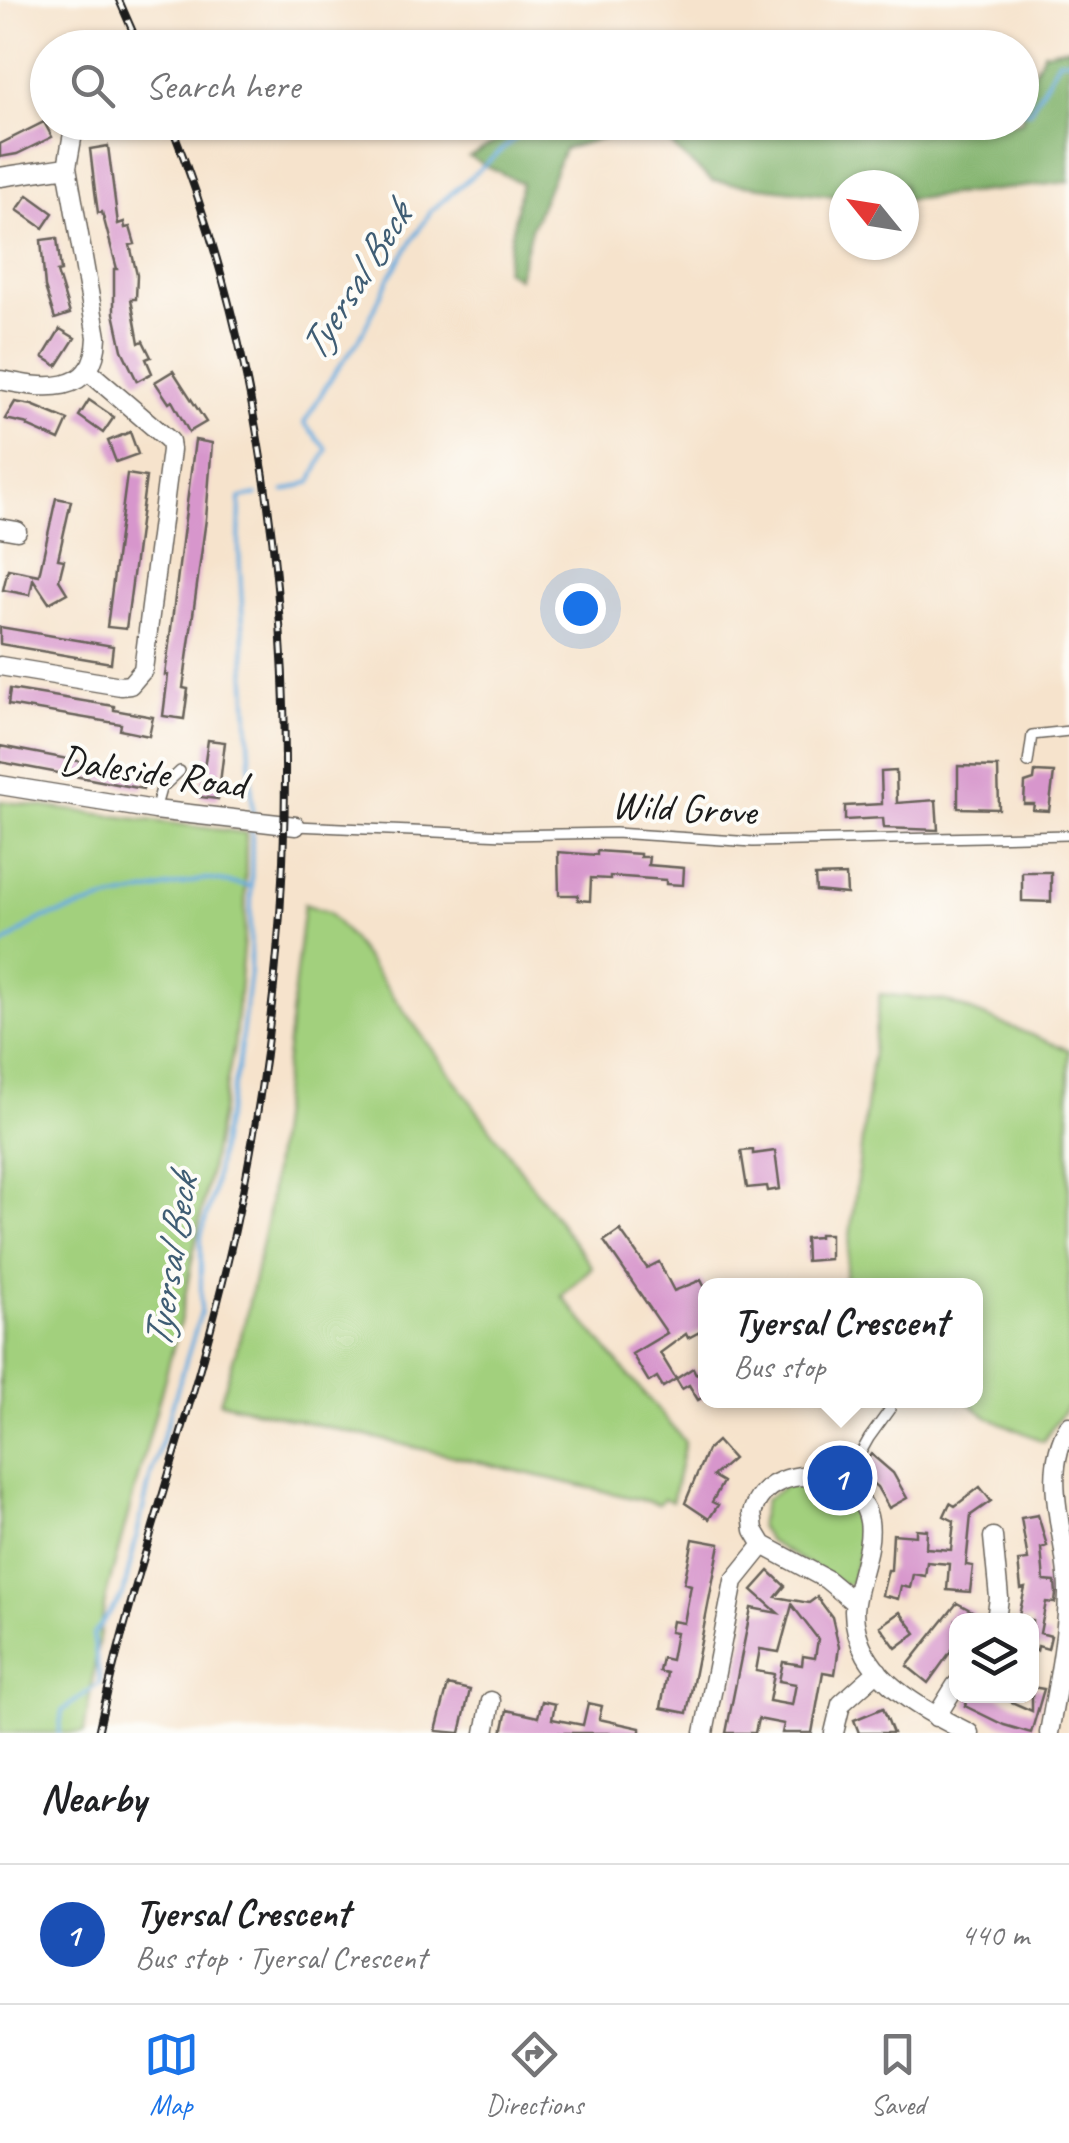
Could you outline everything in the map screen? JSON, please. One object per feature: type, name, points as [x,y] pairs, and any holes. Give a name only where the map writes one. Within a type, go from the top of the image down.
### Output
[{"type":"street","points":[[0,380],[55,388],[76,380],[92,360],[96,337],[67,167],[72,140]]},
{"type":"street","points":[[0,177],[67,167]]},
{"type":"street","points":[[0,666],[121,686],[130,685],[143,670],[172,450],[170,441],[86,370]]},
{"type":"street","name":"Daleside Road","points":[[0,785],[155,810],[296,826]]},
{"type":"street","points":[[1049,1733],[1063,1654],[1068,1596],[1056,1483],[1058,1456],[1069,1426]]},
{"type":"street","points":[[855,1603],[818,1574],[763,1544],[754,1530],[752,1513],[766,1490],[784,1479],[804,1476],[842,1486],[864,1511],[870,1532],[869,1554],[854,1620],[861,1644],[878,1670],[936,1717],[968,1733]]},
{"type":"street","points":[[993,1537],[997,1613]]},
{"type":"street","points":[[704,1733],[732,1590],[738,1573],[763,1544]]},
{"type":"street","points":[[834,1733],[841,1704],[878,1670]]},
{"type":"street","points":[[936,1717],[949,1696]]},
{"type":"street","points":[[485,1733],[491,1701]]},
{"type":"lane","points":[[1028,762],[1032,735],[1069,731]]},
{"type":"lane","points":[[155,810],[161,789],[180,771]]},
{"type":"lane","name":"Wild Grove","points":[[296,826],[505,835],[615,833],[753,842],[1069,835]]},
{"type":"lane","points":[[842,1486],[890,1409]]},
{"type":"green space","points":[[1069,47],[1069,182],[919,198],[919,170],[829,170],[829,195],[712,181],[668,140],[1039,140],[1039,61],[1044,52]]},
{"type":"green space","points":[[500,140],[595,140],[564,149],[531,229],[518,278],[505,270],[521,183],[469,157]]},
{"type":"green space","points":[[0,801],[246,833],[245,927],[234,1046],[180,1322],[105,1600],[84,1733],[0,1733]]},
{"type":"green space","points":[[304,904],[328,912],[350,937],[592,1267],[562,1296],[685,1442],[672,1502],[664,1498],[659,1504],[220,1402],[244,1325],[268,1214]]},
{"type":"green space","points":[[880,994],[946,1001],[1069,1050],[1069,1404],[1043,1441],[975,1408],[983,1408],[983,1278],[845,1278]]},
{"type":"green space","points":[[820,1483],[851,1505],[862,1525],[851,1584],[844,1585],[770,1542],[759,1526],[765,1500],[788,1484]]},
{"type":"building","points":[[30,129],[30,140],[46,140],[17,154],[0,157],[0,144]]},
{"type":"building","points":[[108,146],[118,224],[124,222],[125,228],[130,227],[135,244],[130,245],[137,275],[136,299],[131,299],[139,343],[143,341],[151,357],[146,359],[152,373],[137,381],[122,350],[114,313],[117,269],[102,212],[98,213],[95,191],[90,149]]},
{"type":"building","points":[[28,195],[53,213],[43,228],[17,210]]},
{"type":"building","points":[[57,238],[61,271],[57,272],[70,314],[55,319],[45,287],[41,240]]},
{"type":"building","points":[[60,329],[75,338],[57,366],[43,357]]},
{"type":"building","points":[[173,371],[206,422],[189,432],[172,401],[169,403],[155,382]]},
{"type":"building","points":[[89,400],[114,417],[103,433],[79,416]]},
{"type":"building","points":[[15,402],[68,420],[59,440],[28,424],[5,419]]},
{"type":"building","points":[[130,432],[138,454],[116,462],[108,441]]},
{"type":"building","points":[[195,440],[212,443],[183,688],[188,689],[184,719],[163,716]]},
{"type":"building","points":[[127,474],[146,477],[126,629],[107,627]]},
{"type":"building","points":[[56,498],[71,501],[58,559],[64,560],[59,580],[67,593],[49,603],[33,579],[30,595],[3,590],[8,569],[39,575]]},
{"type":"building","points":[[0,627],[113,646],[111,663],[0,644]]},
{"type":"building","points":[[10,689],[114,706],[114,710],[153,717],[149,736],[120,730],[121,724],[8,705]]},
{"type":"building","points":[[208,740],[225,742],[218,799],[200,797]]},
{"type":"building","points":[[0,746],[145,774],[143,789],[0,762]]},
{"type":"building","points":[[958,766],[998,767],[999,809],[958,808]]},
{"type":"building","points":[[896,771],[897,803],[936,800],[938,830],[884,828],[883,818],[845,820],[845,806],[882,804],[881,772]]},
{"type":"building","points":[[1035,772],[1054,773],[1049,811],[1033,810],[1034,804],[1024,804],[1025,783],[1034,780]]},
{"type":"building","points":[[597,851],[640,854],[649,857],[648,865],[684,868],[683,885],[610,876],[591,878],[590,901],[578,900],[578,895],[559,895],[558,852],[597,855]]},
{"type":"building","points":[[1022,872],[1051,872],[1051,902],[1022,901]]},
{"type":"building","points":[[846,875],[847,894],[816,891],[815,876]]},
{"type":"building","points":[[753,1150],[753,1154],[775,1151],[780,1189],[747,1188],[741,1151]]},
{"type":"building","points":[[620,1230],[647,1268],[659,1262],[674,1291],[698,1281],[698,1333],[688,1338],[686,1334],[660,1353],[676,1379],[663,1387],[657,1377],[649,1382],[632,1354],[667,1333],[604,1241]]},
{"type":"building","points":[[830,1234],[830,1259],[806,1261],[805,1238]]},
{"type":"building","points":[[693,1368],[698,1373],[698,1400],[689,1385],[682,1389],[676,1379]]},
{"type":"building","points":[[717,1441],[733,1459],[713,1476],[723,1482],[712,1502],[718,1505],[709,1519],[685,1503],[707,1450]]},
{"type":"building","points":[[871,1454],[893,1473],[907,1498],[889,1508],[877,1487],[859,1472]]},
{"type":"building","points":[[980,1487],[991,1501],[971,1515],[966,1565],[973,1566],[970,1592],[947,1590],[949,1564],[927,1562],[925,1576],[913,1574],[910,1588],[901,1586],[898,1599],[882,1595],[891,1570],[893,1534],[916,1536],[916,1529],[927,1530],[926,1548],[951,1550],[954,1521],[944,1516],[950,1503],[955,1506]]},
{"type":"building","points":[[1038,1515],[1047,1546],[1041,1548],[1044,1581],[1055,1582],[1055,1603],[1046,1602],[1040,1633],[1051,1636],[1048,1649],[1039,1646],[1039,1613],[1020,1613],[1025,1588],[1021,1589],[1018,1561],[1028,1560],[1021,1518]]},
{"type":"building","points":[[693,1539],[720,1544],[687,1713],[661,1708],[667,1673],[659,1671],[662,1658],[671,1660],[676,1633],[670,1632],[672,1621],[684,1623],[691,1585],[684,1583]]},
{"type":"building","points":[[769,1571],[785,1586],[776,1597],[809,1603],[817,1597],[832,1617],[839,1647],[835,1674],[823,1672],[812,1733],[782,1733],[784,1724],[758,1719],[755,1733],[726,1733],[751,1608],[778,1613],[752,1590]],"holes":[[[792,1605],[818,1639],[815,1658],[803,1656],[802,1665],[783,1662],[779,1681],[796,1684],[792,1705],[769,1701],[774,1674],[756,1671],[760,1649],[779,1652]]]},
{"type":"building","points":[[957,1603],[974,1612],[974,1613],[949,1613]]},
{"type":"building","points":[[900,1612],[916,1633],[896,1648],[880,1626]]},
{"type":"building","points":[[949,1613],[949,1654],[928,1683],[907,1666]]},
{"type":"building","points":[[448,1685],[470,1690],[460,1733],[436,1731]]},
{"type":"building","points":[[1039,1688],[1044,1689],[1031,1733],[965,1706],[1014,1703],[1032,1711],[1032,1703],[1039,1703]]},
{"type":"building","points":[[542,1701],[555,1704],[552,1719],[583,1725],[588,1703],[602,1706],[599,1719],[640,1728],[640,1733],[502,1733],[507,1710],[538,1717]]},
{"type":"building","points":[[883,1708],[893,1733],[859,1733],[854,1720]]},
{"type":"waterway","name":"Tyersal Beck","points":[[1039,95],[1059,60],[1069,59]]},
{"type":"waterway","name":"Tyersal Beck","points":[[284,491],[311,482],[327,449],[304,423],[359,340],[391,274],[431,211],[513,140]]},
{"type":"waterway","name":"Tyersal Beck","points":[[253,814],[239,549],[240,498],[257,495]]},
{"type":"waterway","name":"Tyersal Beck","points":[[59,1733],[62,1711],[100,1683],[93,1635],[123,1595],[151,1475],[201,1312],[201,1236],[238,1068],[250,971],[252,829]]},
{"type":"waterway","name":"Tyersal Beck","points":[[0,947],[38,920],[106,900],[206,879],[249,886]]},
{"type":"railway","points":[[119,0],[132,30]]},
{"type":"railway","points":[[98,1733],[235,1230],[260,1094],[277,955],[285,813],[283,671],[271,529],[248,389],[215,253],[176,140]]},
{"type":"place","name":"Tyersal Crescent","points":[[840,1478]]}]
